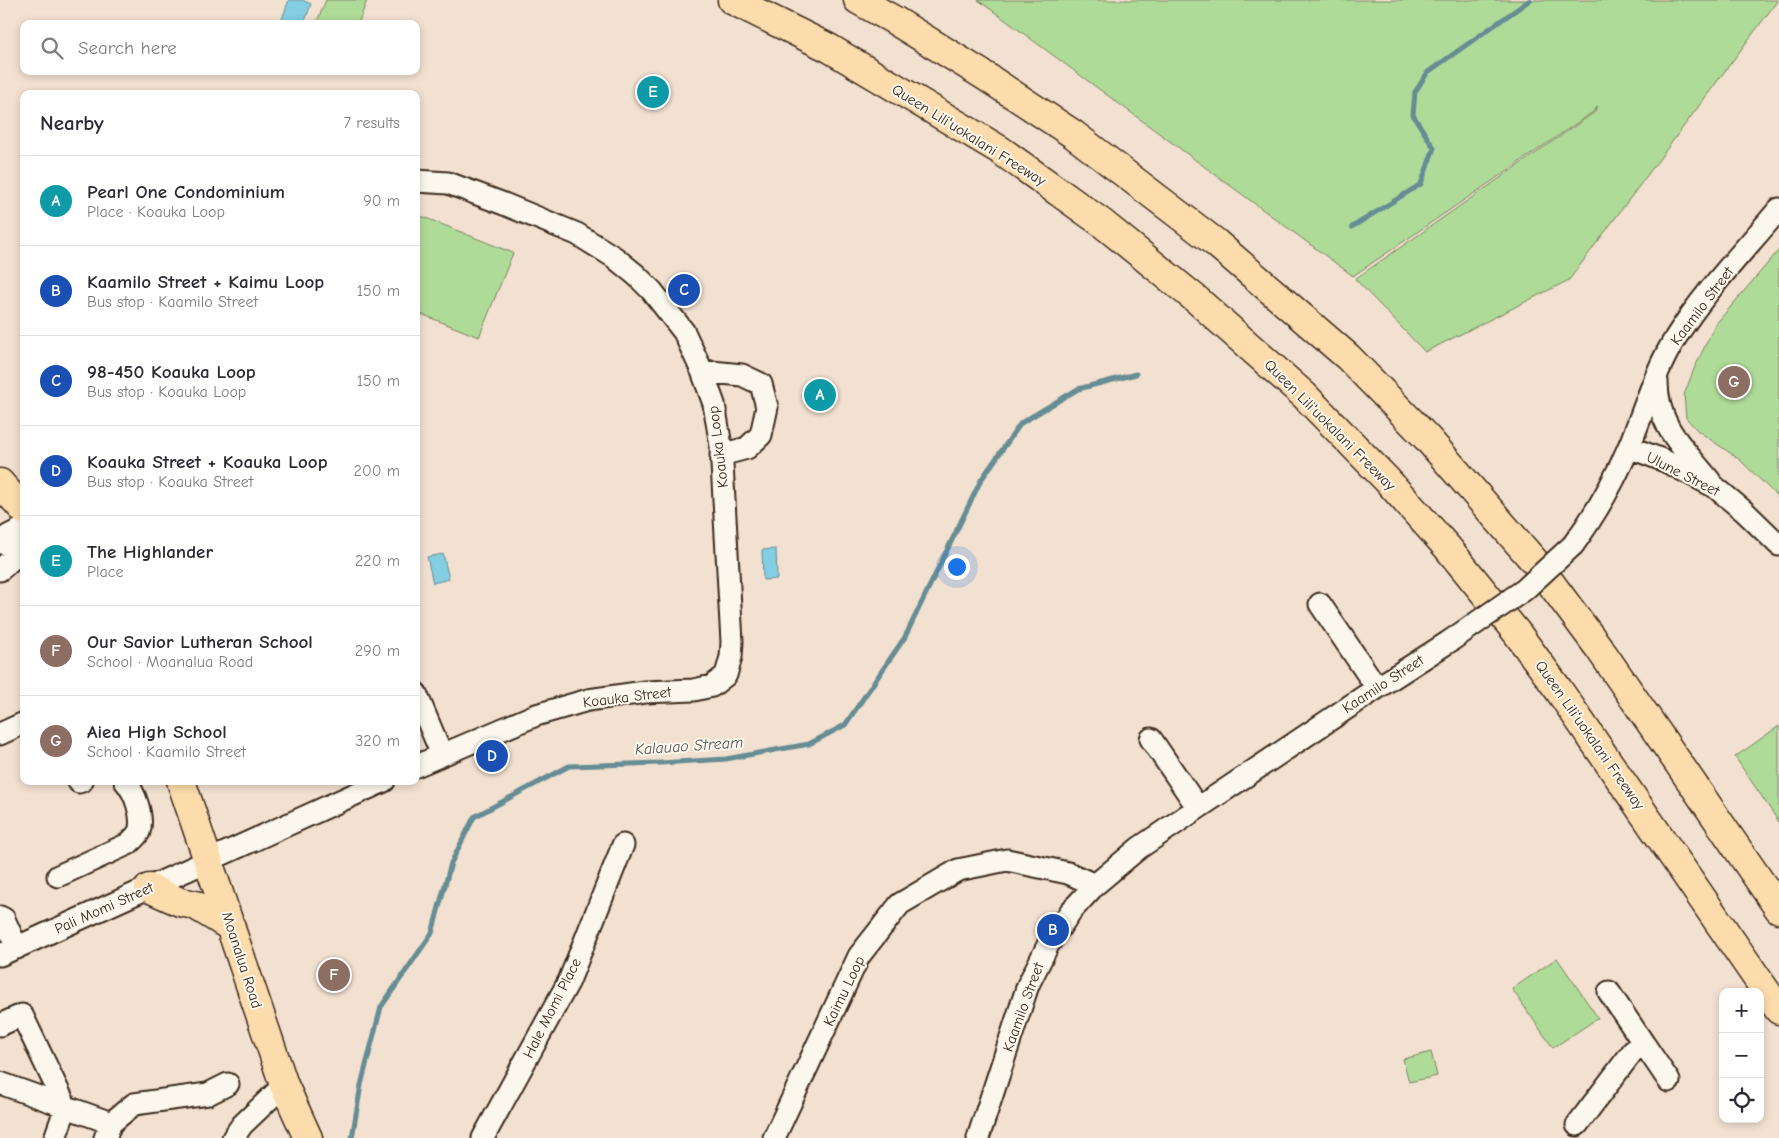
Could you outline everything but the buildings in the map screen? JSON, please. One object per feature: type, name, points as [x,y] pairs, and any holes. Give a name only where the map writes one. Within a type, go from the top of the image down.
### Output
[{"type":"main road","name":"Queen Liliʻuokalani Freeway","points":[[732,0],[829,48],[1000,150],[1102,223],[1197,300],[1304,395],[1387,480],[1446,547],[1517,633],[1558,689],[1779,1010]]},
{"type":"main road","points":[[858,0],[985,76],[1073,134],[1216,243],[1348,357],[1426,438],[1535,562],[1610,664],[1779,909]]},
{"type":"main road","points":[[0,483],[20,506]]},
{"type":"main road","name":"Moanalua Road","points":[[182,785],[284,1085],[308,1138]]},
{"type":"main road","points":[[149,888],[180,902],[195,905],[231,928]]},
{"type":"street","name":"Koauka Loop","points":[[420,181],[448,183],[577,234],[614,257],[636,275],[652,291],[684,332],[702,371],[714,404],[721,455],[732,642],[731,657],[726,675]]},
{"type":"street","name":"Kaamilo Street","points":[[978,1138],[1028,985],[1052,938],[1071,911],[1095,885],[1139,848],[1524,590],[1573,545],[1594,516],[1614,480],[1629,447],[1657,373],[1676,337],[1706,296],[1779,210]]},
{"type":"street","points":[[702,371],[742,375],[761,384],[766,408],[761,435],[747,448],[721,455]]},
{"type":"street","points":[[1657,373],[1659,410],[1665,423],[1715,487]]},
{"type":"street","name":"Ulune Street","points":[[1629,447],[1665,461],[1715,487],[1779,545]]},
{"type":"street","points":[[0,543],[8,536],[20,530]]},
{"type":"street","points":[[0,570],[20,552]]},
{"type":"street","points":[[1320,604],[1377,688]]},
{"type":"street","name":"Koauka Street","points":[[420,764],[536,715],[588,700],[645,692],[694,690],[712,686],[726,675]]},
{"type":"street","points":[[420,702],[442,754]]},
{"type":"street","points":[[0,734],[20,725]]},
{"type":"street","points":[[1151,738],[1198,808]]},
{"type":"street","points":[[58,876],[128,844],[134,838],[138,832],[140,816],[128,785]]},
{"type":"street","points":[[209,861],[375,785]]},
{"type":"street","name":"Hale Momi Place","points":[[483,1138],[569,981],[623,845]]},
{"type":"street","name":"Kaimu Loop","points":[[774,1138],[859,956],[900,904],[958,870],[1007,860],[1068,872],[1095,885]]},
{"type":"street","name":"Pali Momi Street","points":[[8,952],[209,861]]},
{"type":"street","points":[[0,918],[4,919],[8,952]]},
{"type":"street","points":[[1609,992],[1669,1081]]},
{"type":"street","points":[[0,1025],[22,1015],[66,1107],[55,1138]]},
{"type":"street","points":[[1577,1125],[1634,1051],[1644,1044]]},
{"type":"street","points":[[0,1083],[66,1107],[108,1130],[134,1104],[208,1094],[228,1084]]},
{"type":"street","points":[[233,1138],[242,1125],[284,1085]]},
{"type":"green space","points":[[326,0],[367,0],[360,20],[318,20]]},
{"type":"green space","points":[[978,0],[1778,0],[1569,280],[1425,352],[1355,279],[1595,112],[1598,106],[1593,112],[1353,276]]},
{"type":"green space","points":[[421,216],[513,253],[479,337],[420,314]]},
{"type":"green space","points":[[1779,250],[1779,498],[1739,459],[1698,431],[1686,418],[1684,395],[1715,325]]},
{"type":"green space","points":[[1779,726],[1779,822],[1735,757]]},
{"type":"green space","points":[[1557,958],[1598,1018],[1553,1048],[1512,989]]},
{"type":"green space","points":[[1431,1052],[1437,1076],[1409,1082],[1403,1059]]},
{"type":"water","points":[[289,0],[302,0],[311,4],[305,20],[282,20]]},
{"type":"water","points":[[776,549],[777,579],[763,580],[762,550]]},
{"type":"water","points":[[443,554],[449,579],[433,583],[427,557]]},
{"type":"waterway","name":"Kalauao Stream","points":[[1352,227],[1421,184],[1434,148],[1413,115],[1415,92],[1428,72],[1530,0]]},
{"type":"waterway","name":"Kalauao Stream","points":[[352,1138],[361,1085],[381,1007],[432,933],[451,863],[474,817],[569,766],[726,759],[809,744],[845,725],[905,637],[981,480],[1021,423],[1078,389],[1136,374]]},
{"type":"place","name":"The Highlander","points":[[653,92]]},
{"type":"place","name":"98-450 Koauka Loop","points":[[684,290]]},
{"type":"place","name":"Aiea High School","points":[[1734,382]]},
{"type":"place","name":"Pearl One Condominium","points":[[820,395]]},
{"type":"place","name":"Koauka Street + Koauka Loop","points":[[492,756]]},
{"type":"place","name":"Kaamilo Street + Kaimu Loop","points":[[1053,930]]},
{"type":"place","name":"Our Savior Lutheran School","points":[[334,975]]}]
